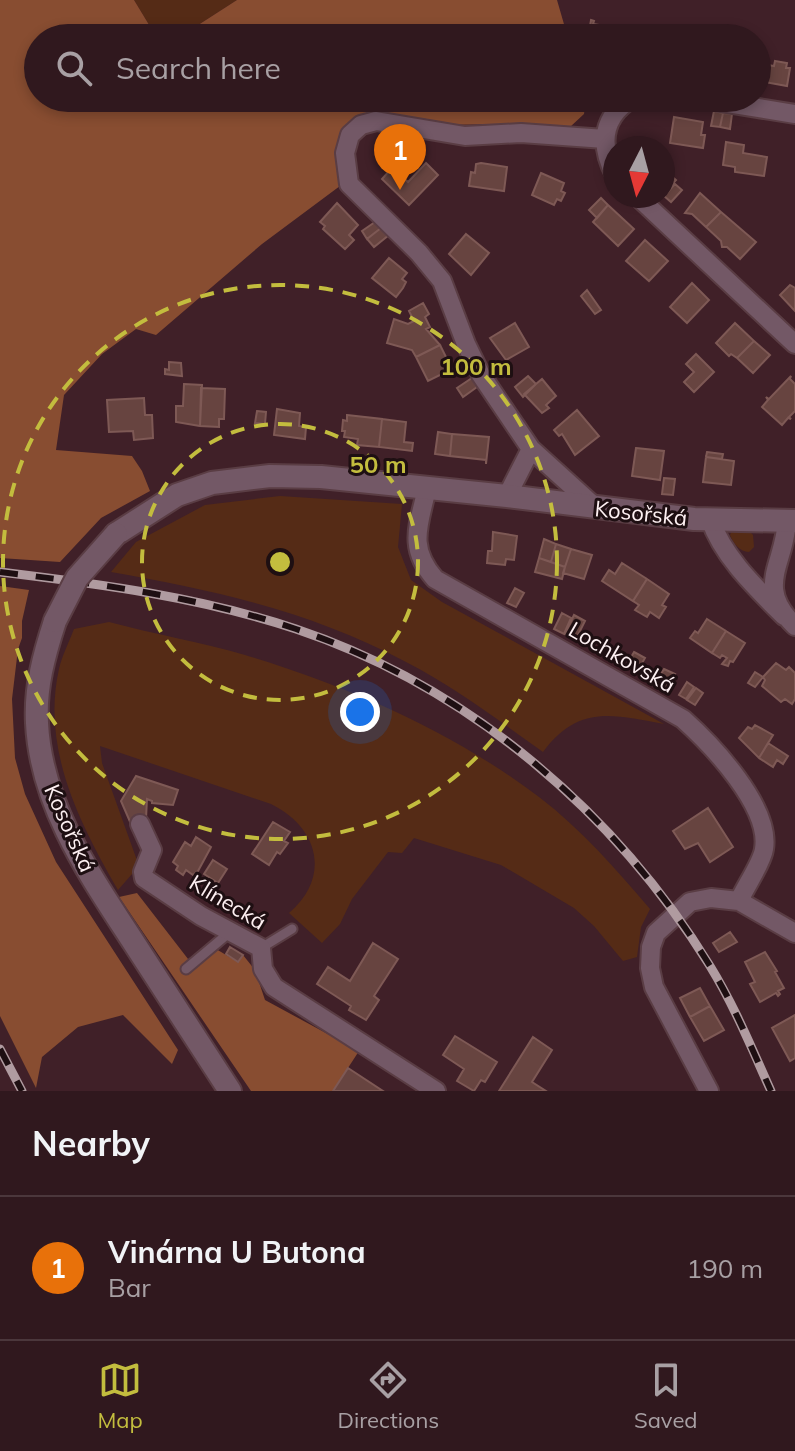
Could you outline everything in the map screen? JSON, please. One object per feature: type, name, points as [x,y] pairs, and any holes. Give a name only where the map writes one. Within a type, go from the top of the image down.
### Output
[{"type":"street","points":[[771,110],[795,114]]},
{"type":"street","points":[[606,136],[616,112]]},
{"type":"street","points":[[596,508],[531,449],[481,375],[442,281],[419,253],[349,184],[345,153],[350,135],[361,125],[376,121],[465,136],[521,133],[603,139]]},
{"type":"street","points":[[650,208],[795,344]]},
{"type":"street","points":[[507,496],[531,449]]},
{"type":"street","name":"Kosořská","points":[[230,1091],[88,871],[58,813],[45,771],[37,724],[40,672],[55,621],[77,578],[116,534],[177,495],[212,483],[270,476],[321,477],[710,519],[792,519]]},
{"type":"street","name":"Lochkovská","points":[[427,488],[416,547],[424,566],[435,579],[683,719],[710,743],[754,803],[761,822],[764,849],[739,901]]},
{"type":"street","name":"Kosořská","points":[[710,519],[715,534],[757,590],[790,621]]},
{"type":"street","points":[[790,621],[772,592],[775,568],[792,519]]},
{"type":"street","name":"Klínecká","points":[[140,824],[152,850],[143,872],[144,878],[261,948],[263,969],[274,987],[436,1091]]},
{"type":"street","points":[[709,1091],[654,987],[650,968],[651,947],[662,925],[690,902],[711,898],[739,901],[795,933]]},
{"type":"lane","points":[[261,948],[292,929]]},
{"type":"lane","points":[[186,969],[230,932]]},
{"type":"shaded area","points":[[0,0],[134,0],[149,24],[24,24],[24,112],[584,112],[570,127],[434,125],[370,117],[346,125],[337,152],[344,183],[262,244],[156,335],[136,329],[102,354],[64,395],[56,450],[132,456],[150,491],[101,518],[60,562],[0,558]]},
{"type":"shaded area","points":[[134,0],[237,0],[200,24],[149,24]]},
{"type":"shaded area","points":[[237,0],[557,0],[564,24],[200,24]]},
{"type":"shaded area","points":[[280,496],[402,504],[398,547],[411,580],[442,602],[664,724],[613,716],[584,720],[570,726],[543,752],[442,682],[335,629],[225,595],[111,572],[136,542],[205,505]]},
{"type":"shaded area","points":[[732,530],[749,531],[753,535],[754,547],[749,552],[735,544],[730,535]]},
{"type":"shaded area","points":[[0,586],[29,590],[12,699],[15,758],[25,794],[56,862],[178,1050],[172,1064],[123,1015],[78,1027],[42,1057],[36,1088],[0,1016]]},
{"type":"shaded area","points":[[109,622],[245,655],[322,681],[435,731],[506,773],[584,836],[650,909],[641,927],[637,957],[623,961],[594,926],[574,908],[501,865],[414,838],[402,853],[388,852],[352,899],[340,924],[322,943],[289,913],[311,884],[315,868],[309,839],[287,814],[271,804],[100,746],[102,763],[139,866],[118,890],[78,812],[60,757],[55,728],[59,669],[74,629]]},
{"type":"shaded area","points":[[137,893],[195,968],[216,949],[238,962],[243,955],[255,970],[265,1000],[359,1051],[333,1091],[251,1091],[119,897]]},
{"type":"building","points":[[775,61],[787,63],[786,68],[790,68],[787,86],[771,83],[771,66],[774,66]]},
{"type":"building","points":[[714,112],[723,113],[720,127],[711,126]]},
{"type":"building","points":[[723,113],[732,114],[730,129],[720,127]]},
{"type":"building","points":[[674,117],[703,122],[703,148],[675,144],[675,136],[671,136]]},
{"type":"building","points":[[726,142],[744,145],[743,153],[767,157],[764,176],[735,172],[735,167],[723,165]]},
{"type":"building","points":[[426,163],[438,175],[409,205],[382,179],[392,168],[408,182]]},
{"type":"building","points":[[476,164],[507,167],[504,191],[469,186],[471,172],[475,173]]},
{"type":"building","points":[[541,173],[564,183],[561,191],[565,193],[561,201],[557,199],[554,205],[532,195]]},
{"type":"building","points":[[675,184],[682,190],[675,198]]},
{"type":"building","points":[[700,193],[721,212],[706,227],[692,214],[685,213]]},
{"type":"building","points":[[601,198],[603,200],[605,208],[597,218],[589,210]]},
{"type":"building","points":[[337,203],[358,225],[349,235],[354,240],[345,249],[323,229],[325,226],[320,222]]},
{"type":"building","points":[[605,208],[611,208],[634,229],[618,246],[593,222]]},
{"type":"building","points":[[721,212],[756,242],[740,259],[727,247],[722,247],[721,241],[706,227]]},
{"type":"building","points":[[375,222],[381,228],[367,239],[362,231]]},
{"type":"building","points":[[381,228],[389,235],[374,247],[367,239]]},
{"type":"building","points":[[466,234],[489,253],[471,275],[449,254]]},
{"type":"building","points":[[645,240],[668,261],[649,281],[626,261]]},
{"type":"building","points":[[389,258],[407,273],[402,279],[406,282],[396,297],[372,278]]},
{"type":"building","points":[[692,283],[709,300],[687,323],[670,307]]},
{"type":"building","points":[[790,285],[795,288],[795,311],[780,295]]},
{"type":"building","points":[[587,290],[601,310],[595,314],[581,296]]},
{"type":"building","points":[[423,303],[429,314],[425,317],[430,327],[426,329],[440,345],[416,357],[412,350],[387,343],[394,319],[408,324],[414,321],[409,311]]},
{"type":"building","points":[[515,323],[529,347],[506,360],[490,338]]},
{"type":"building","points":[[735,323],[754,341],[737,358],[731,354],[729,356],[716,343]]},
{"type":"building","points":[[754,341],[770,355],[753,373],[737,358]]},
{"type":"building","points":[[440,345],[452,369],[428,381],[416,357]]},
{"type":"building","points":[[696,354],[714,372],[694,392],[684,382],[694,372],[686,364]]},
{"type":"building","points":[[169,362],[181,363],[182,376],[165,374],[165,369],[169,370]]},
{"type":"building","points":[[528,376],[536,384],[523,397],[515,387]]},
{"type":"building","points":[[791,376],[795,384],[795,411],[789,417],[791,419],[788,418],[782,425],[762,407],[768,400],[766,397],[769,399]]},
{"type":"building","points":[[472,378],[477,387],[463,397],[457,388]]},
{"type":"building","points":[[542,379],[556,396],[542,413],[524,394]]},
{"type":"building","points":[[184,384],[202,385],[200,426],[176,422],[176,406],[183,406]]},
{"type":"building","points":[[201,388],[225,389],[224,419],[219,419],[219,427],[200,426]]},
{"type":"building","points":[[144,398],[145,415],[152,415],[153,438],[134,440],[133,431],[109,432],[107,400]]},
{"type":"building","points":[[277,409],[300,413],[299,426],[306,427],[305,439],[274,435]]},
{"type":"building","points":[[577,410],[599,436],[575,455],[562,434],[559,436],[554,430]]},
{"type":"building","points":[[257,411],[266,412],[265,424],[255,423]]},
{"type":"building","points":[[347,415],[382,419],[379,447],[357,445],[358,439],[344,437],[343,420],[347,421]]},
{"type":"building","points":[[382,419],[406,422],[404,442],[413,443],[412,451],[379,447]]},
{"type":"building","points":[[438,432],[452,434],[450,456],[435,454]]},
{"type":"building","points":[[452,434],[489,437],[486,464],[486,460],[450,456]]},
{"type":"building","points":[[636,448],[664,451],[660,480],[632,476]]},
{"type":"building","points":[[707,452],[723,454],[722,459],[706,457]]},
{"type":"building","points":[[706,457],[734,461],[731,485],[703,482]]},
{"type":"building","points":[[664,478],[675,479],[673,495],[662,494]]},
{"type":"building","points":[[493,532],[517,536],[514,560],[506,559],[505,565],[487,563],[488,551],[492,551]]},
{"type":"building","points":[[544,539],[556,544],[551,562],[539,558]]},
{"type":"building","points":[[556,544],[571,549],[565,567],[551,562]]},
{"type":"building","points":[[571,549],[592,555],[584,579],[563,573]]},
{"type":"building","points":[[539,558],[565,567],[562,579],[535,572]]},
{"type":"building","points":[[622,563],[647,579],[633,601],[602,581],[609,570],[615,574]]},
{"type":"building","points":[[647,579],[669,594],[659,618],[650,612],[647,617],[635,610],[639,605],[633,601]]},
{"type":"building","points":[[515,588],[524,593],[516,607],[507,603]]},
{"type":"building","points":[[562,613],[571,618],[564,634],[554,629]]},
{"type":"building","points":[[574,615],[585,621],[576,639],[565,634]]},
{"type":"building","points":[[707,619],[726,631],[712,653],[690,638],[695,631],[698,633]]},
{"type":"building","points":[[726,631],[745,643],[728,666],[722,664],[727,658],[712,653]]},
{"type":"building","points":[[634,652],[645,658],[637,672],[626,666]]},
{"type":"building","points":[[776,663],[786,670],[789,667],[795,673],[795,699],[792,704],[785,699],[781,702],[762,686],[763,677]]},
{"type":"building","points":[[664,669],[675,674],[667,688],[656,682]]},
{"type":"building","points":[[755,672],[763,677],[755,687],[748,683]]},
{"type":"building","points":[[687,682],[694,687],[686,699],[679,695]]},
{"type":"building","points":[[696,688],[703,693],[695,705],[687,700]]},
{"type":"building","points":[[755,725],[773,735],[759,758],[739,738],[748,727],[752,729]]},
{"type":"building","points":[[768,743],[788,756],[783,764],[777,760],[773,767],[759,758]]},
{"type":"building","points":[[136,776],[178,790],[173,805],[152,803],[147,799],[146,819],[131,824],[121,801]]},
{"type":"building","points":[[708,808],[733,847],[710,862],[698,843],[685,849],[673,831]]},
{"type":"building","points":[[273,822],[290,832],[284,841],[288,843],[280,854],[277,852],[269,865],[252,854]]},
{"type":"building","points":[[196,837],[211,847],[198,871],[193,875],[186,870],[183,875],[176,870],[178,866],[173,862],[185,842],[191,846]]},
{"type":"building","points":[[213,860],[227,869],[218,883],[204,874]]},
{"type":"building","points":[[730,932],[737,942],[719,952],[713,943]]},
{"type":"building","points":[[373,943],[398,959],[374,996],[379,1000],[366,1020],[349,1010],[351,1006],[317,984],[328,967],[350,981]]},
{"type":"building","points":[[230,947],[243,955],[238,962],[226,954]]},
{"type":"building","points":[[765,952],[784,988],[778,991],[778,996],[776,993],[760,1002],[750,984],[755,982],[745,962]]},
{"type":"building","points":[[700,988],[710,1006],[690,1017],[680,998]]},
{"type":"building","points":[[710,1006],[724,1030],[704,1041],[690,1017]]},
{"type":"building","points":[[795,1015],[795,1058],[790,1061],[772,1028]]},
{"type":"building","points":[[455,1036],[497,1062],[485,1082],[481,1080],[474,1091],[457,1081],[464,1069],[443,1055]]},
{"type":"building","points":[[533,1037],[552,1050],[532,1082],[546,1091],[499,1091]]},
{"type":"building","points":[[348,1068],[383,1091],[333,1091]]},
{"type":"railway","points":[[0,572],[187,600],[296,629],[360,654],[420,684],[478,721],[532,762],[583,807],[630,857],[672,910],[719,981],[771,1091]]},
{"type":"railway","points":[[0,1049],[22,1091]]},
{"type":"place","name":"Vinárna U Butona","points":[[400,190]]}]
